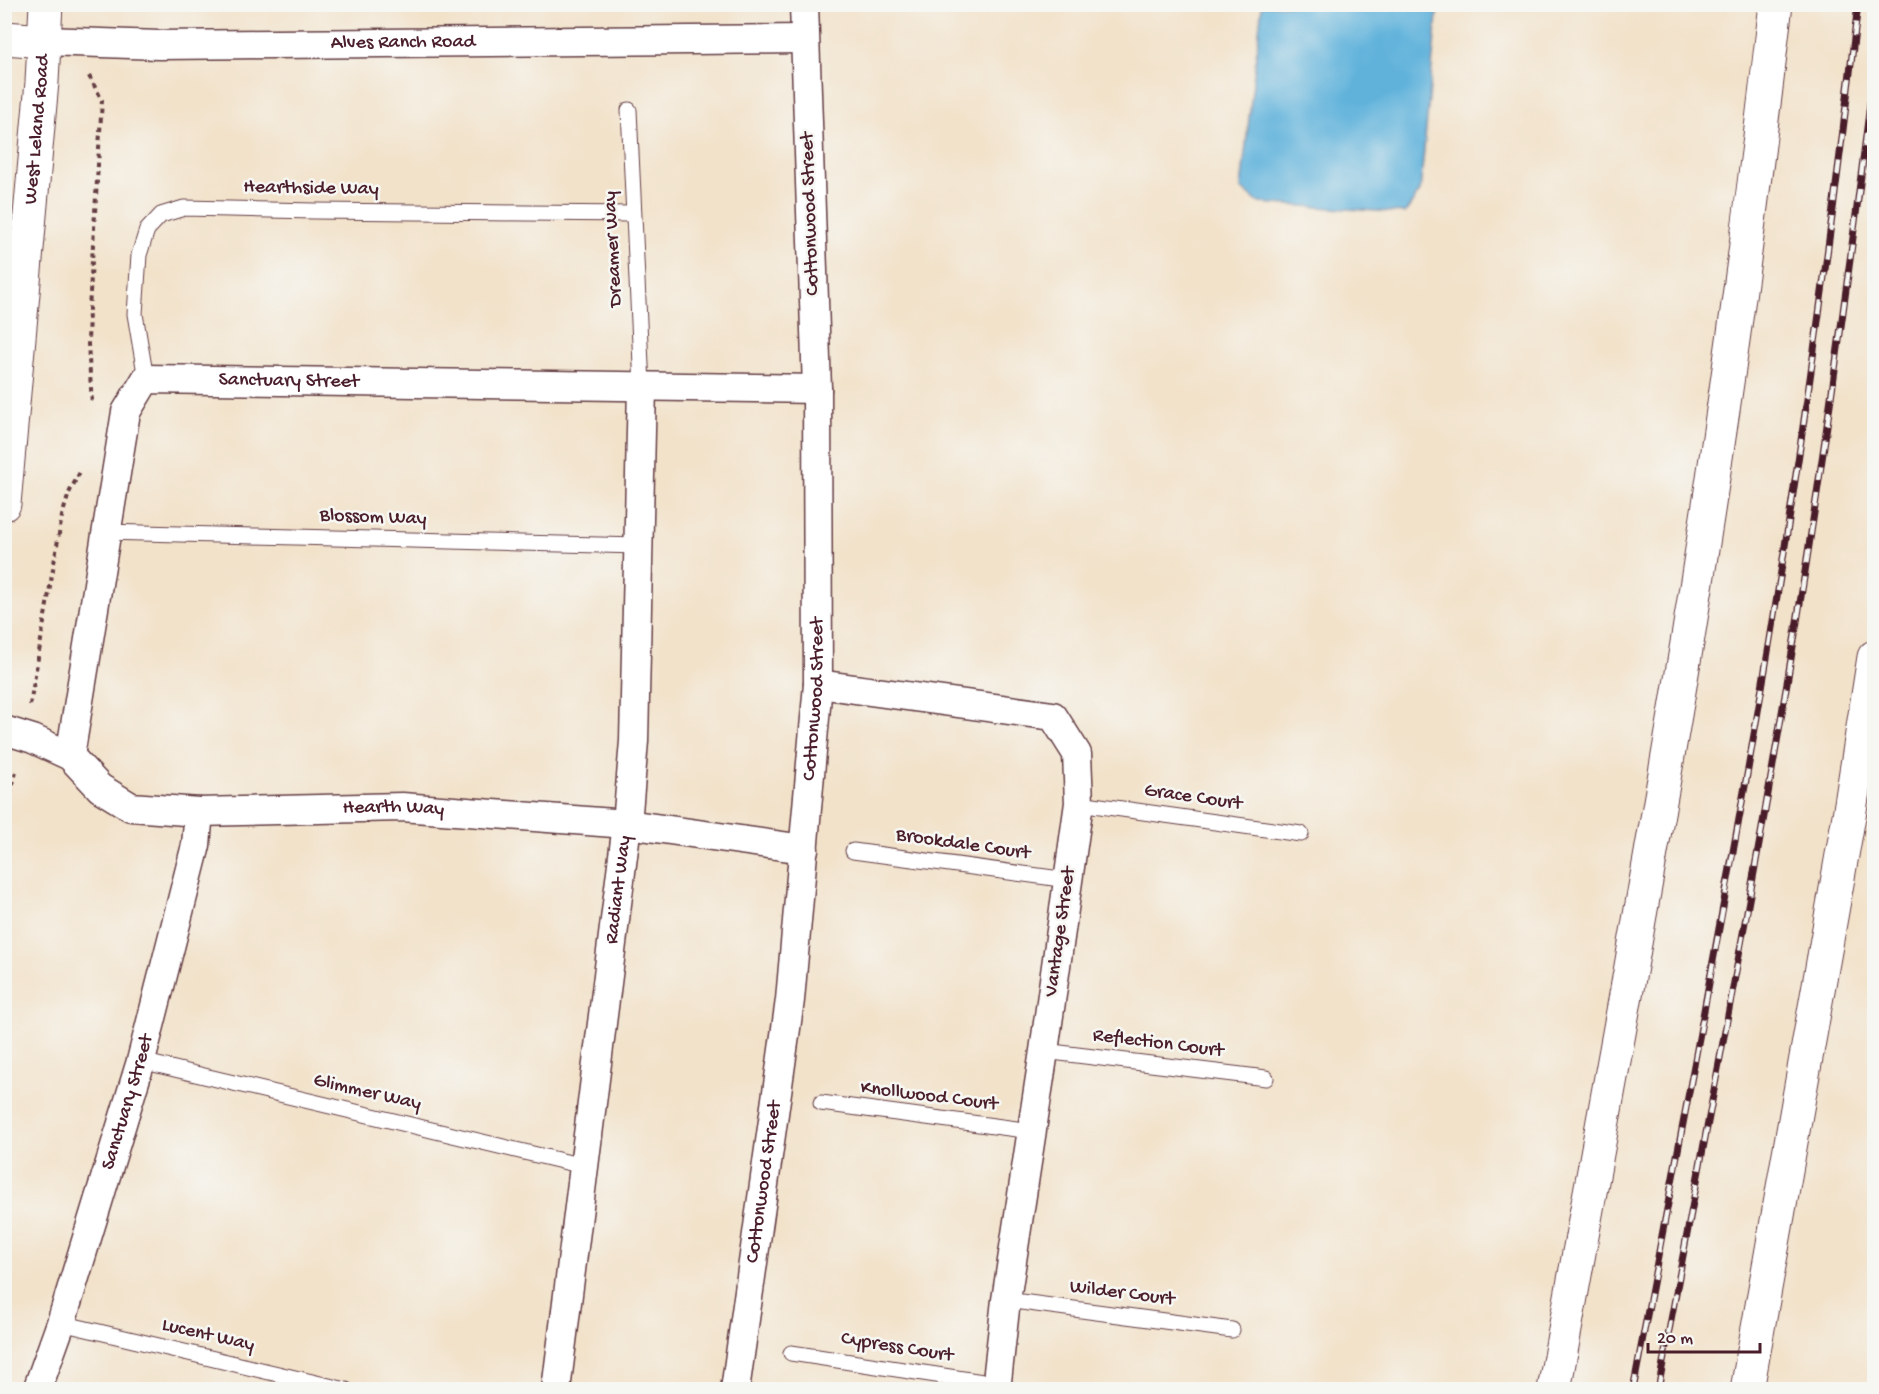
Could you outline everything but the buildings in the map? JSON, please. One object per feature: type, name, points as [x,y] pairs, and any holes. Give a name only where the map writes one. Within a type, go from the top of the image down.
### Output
[{"type":"main road","name":"West Leland Road","points":[[4,504],[45,41],[46,4]]},
{"type":"main road","points":[[1554,1389],[1665,776],[1717,448],[1776,4]]},
{"type":"main road","name":"Alves Ranch Road","points":[[4,38],[45,41]]},
{"type":"main road","points":[[1747,1389],[1875,657]]},
{"type":"street","name":"Cottonwood Street","points":[[735,1389],[790,1000],[818,684],[818,389],[804,4]]},
{"type":"street","name":"Alves Ranch Road","points":[[45,41],[159,45],[804,39]]},
{"type":"street","name":"Sanctuary Street","points":[[147,379],[818,389]]},
{"type":"street","points":[[70,756],[126,412],[147,379]]},
{"type":"street","name":"Radiant Way","points":[[556,1389],[627,824],[634,741],[642,386]]},
{"type":"street","name":"Vantage Street","points":[[818,684],[1053,716],[1077,754],[1079,803],[1006,1300],[996,1387]]},
{"type":"street","name":"Hearth Way","points":[[15,733],[70,756],[100,788],[131,807],[199,812],[402,807],[627,824],[804,849]]},
{"type":"street","name":"Sanctuary Street","points":[[37,1389],[61,1323],[141,1061],[196,845],[199,812]]},
{"type":"lane","name":"Dreamer Way","points":[[629,110],[642,386]]},
{"type":"lane","name":"Hearthside Way","points":[[147,379],[135,314],[140,255],[147,230],[161,216],[184,208],[633,214]]},
{"type":"lane","name":"Blossom Way","points":[[105,532],[639,546]]},
{"type":"lane","name":"Grace Court","points":[[1079,803],[1300,834]]},
{"type":"lane","name":"Brookdale Court","points":[[853,851],[1068,880]]},
{"type":"lane","name":"Reflection Court","points":[[1044,1051],[1266,1078]]},
{"type":"lane","name":"Glimmer Way","points":[[141,1061],[583,1166]]},
{"type":"lane","name":"Knollwood Court","points":[[821,1103],[1032,1131]]},
{"type":"lane","name":"Wilder Court","points":[[1006,1300],[1232,1330]]},
{"type":"lane","name":"Lucent Way","points":[[61,1323],[346,1389]]},
{"type":"lane","name":"Cypress Court","points":[[791,1353],[996,1387]]},
{"type":"path","points":[[45,41],[90,76],[102,100],[89,309],[91,414]]},
{"type":"path","points":[[4,820],[15,733],[62,516],[69,493],[83,467]]},
{"type":"water","points":[[1262,5],[1438,5],[1420,191],[1405,213],[1259,203],[1241,188]]},
{"type":"railway","points":[[1633,1390],[1690,1088],[1778,591],[1821,298],[1858,4]]},
{"type":"railway","points":[[1658,1390],[1756,863],[1799,609],[1839,341],[1874,71]]}]
